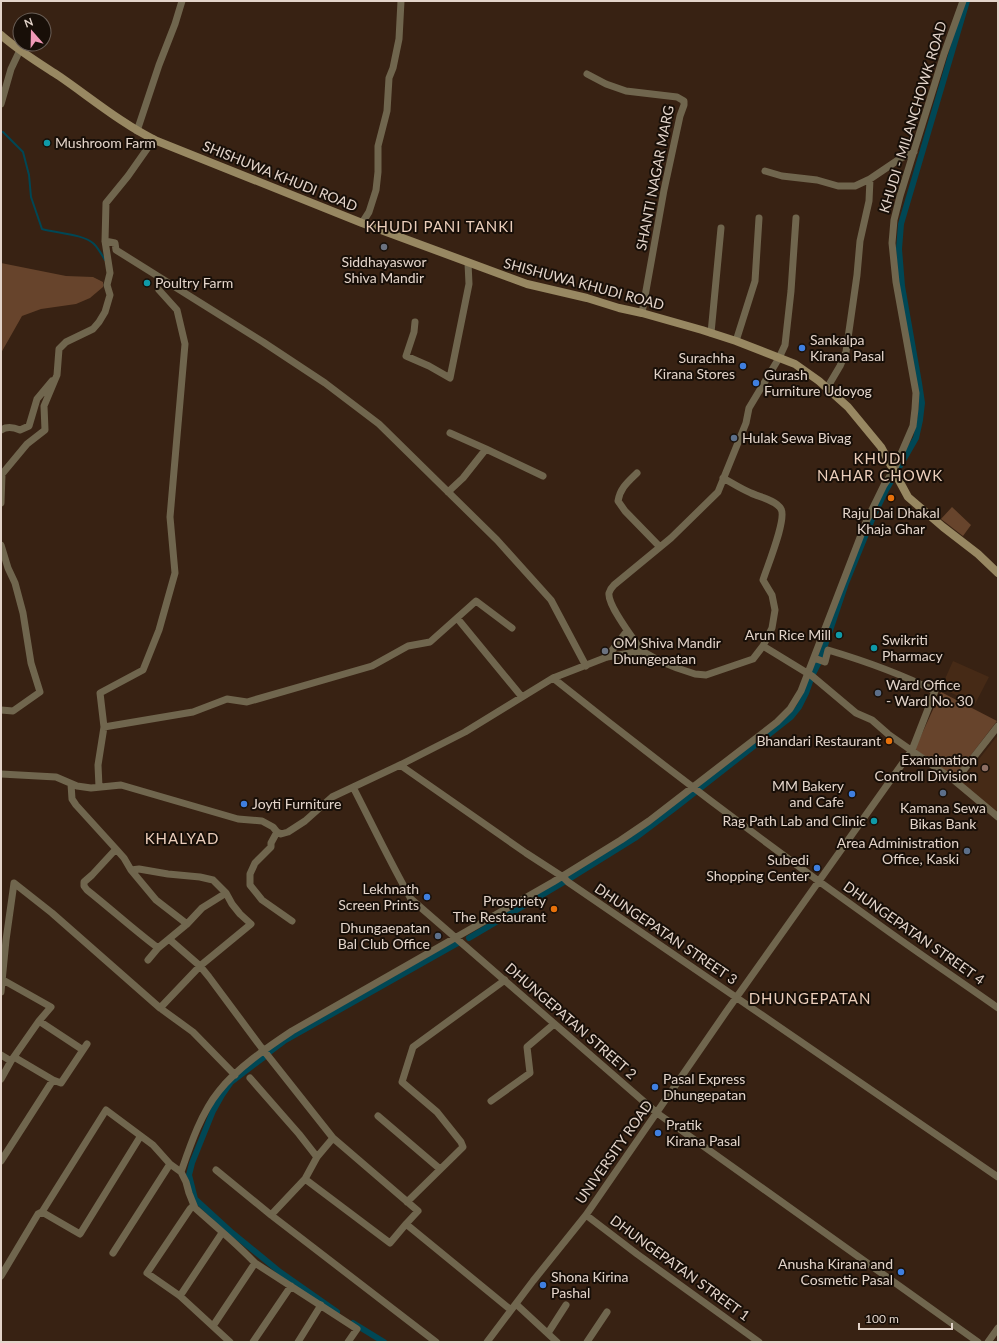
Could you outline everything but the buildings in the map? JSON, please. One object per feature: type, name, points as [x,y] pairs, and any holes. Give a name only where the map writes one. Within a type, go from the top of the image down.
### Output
[{"type":"main road","name":"SHISHUWA KHUDI ROAD","points":[[1,35],[12,44]]},
{"type":"main road","name":"SHISHUWA KHUDI ROAD","points":[[23,52],[137,131],[154,139],[362,223],[527,284],[587,298],[711,333],[795,364],[827,388],[848,407],[881,447],[908,497],[978,554],[998,573]]},
{"type":"street","points":[[137,131],[182,1]]},
{"type":"street","points":[[362,223],[369,212],[376,190],[378,146],[387,111],[389,78],[394,68],[399,39],[401,1]]},
{"type":"street","name":"KHUDI - MILANCHOWK ROAD","points":[[181,1172],[187,1153],[204,1116],[218,1091],[263,1050],[292,1031],[562,877],[621,840],[696,789],[790,710],[801,691],[866,522],[884,484],[894,471],[913,426],[916,393],[896,282],[892,243],[894,220],[944,54],[963,1]]},
{"type":"street","points":[[1,104],[11,69],[19,52]]},
{"type":"street","name":"SHANTI NAGAR MARG","points":[[587,74],[606,84],[626,91],[677,97],[684,101],[664,190],[642,314]]},
{"type":"street","points":[[1,503],[2,474],[27,444],[45,430],[44,406],[57,375],[59,350],[66,342],[93,329],[105,312],[110,295],[107,285],[110,273],[105,241],[106,204],[154,139]]},
{"type":"street","points":[[765,171],[782,176],[817,180],[838,186],[855,186],[870,179],[896,161],[914,152]]},
{"type":"street","points":[[827,388],[840,366],[846,352],[857,275],[860,241],[869,201],[870,179]]},
{"type":"street","points":[[736,341],[755,282],[759,218]]},
{"type":"street","points":[[723,478],[750,493],[774,503],[780,508],[783,515],[775,547],[762,580],[772,595],[776,610],[772,628],[763,646],[753,659],[706,675],[695,674],[660,662],[642,651],[618,616],[609,598],[609,592],[614,585],[671,538],[718,492],[723,478],[746,423],[749,408],[779,358],[785,345],[791,291],[796,218]]},
{"type":"street","points":[[711,333],[721,228]]},
{"type":"street","points":[[105,241],[115,243],[116,250],[257,338],[325,383],[379,424],[496,540],[551,600],[586,666]]},
{"type":"street","points":[[415,322],[414,332],[406,356],[429,366],[450,378],[469,284],[468,263]]},
{"type":"street","points":[[96,787],[104,727],[100,693],[143,670],[159,630],[175,573],[170,517],[185,344],[177,310],[159,290]]},
{"type":"street","points":[[1,430],[12,427],[20,430],[29,426],[37,399],[57,375]]},
{"type":"street","points":[[450,433],[543,476]]},
{"type":"street","points":[[448,492],[463,478],[486,449]]},
{"type":"street","points":[[637,473],[624,486],[618,501],[625,511],[660,547]]},
{"type":"street","points":[[1,545],[8,568],[15,583],[23,613],[31,663],[40,692],[13,711],[1,710]]},
{"type":"street","points":[[104,727],[193,712],[227,699],[247,702],[372,666],[408,646],[430,642],[476,601],[512,628]]},
{"type":"street","points":[[457,618],[522,697]]},
{"type":"street","points":[[607,657],[627,631]]},
{"type":"street","points":[[763,646],[808,673],[856,713],[872,720],[955,782],[998,817]]},
{"type":"street","name":"UNIVERSITY ROAD","points":[[516,1304],[586,1214],[912,750],[935,691],[908,678],[867,662],[828,650],[825,662],[814,658]]},
{"type":"street","points":[[1,774],[56,777],[77,786],[96,787],[121,785],[238,819],[262,821],[273,827],[281,834],[288,832],[305,821],[332,796],[400,765],[465,732],[553,678],[607,657],[642,651]]},
{"type":"street","name":"DHUNGEPATAN STREET 4","points":[[553,678],[645,751],[819,881],[998,1008]]},
{"type":"street","points":[[955,782],[998,726]]},
{"type":"street","name":"DHUNGEPATAN STREET 3","points":[[400,765],[998,1178]]},
{"type":"street","points":[[70,784],[72,799],[76,805],[124,858],[131,870],[156,900],[187,924]]},
{"type":"street","name":"DHUNGEPATAN STREET 2","points":[[353,787],[394,870],[411,899],[657,1113],[978,1342]]},
{"type":"street","points":[[277,832],[271,843],[271,847],[255,863],[250,874],[250,885],[262,900],[292,921]]},
{"type":"street","points":[[116,849],[84,882],[84,886],[158,948]]},
{"type":"street","points":[[131,870],[139,869],[213,880],[226,893],[232,904],[251,924],[200,966],[160,1008]]},
{"type":"street","points":[[1,992],[14,883],[52,913],[160,1008],[193,1032],[235,1075]]},
{"type":"street","points":[[148,960],[158,948],[187,924],[202,908],[226,893]]},
{"type":"street","points":[[169,939],[200,966],[209,976],[263,1050],[333,1138],[418,1211],[390,1242],[305,1179]]},
{"type":"street","points":[[1,1079],[13,1059],[50,1007],[3,980]]},
{"type":"street","points":[[407,1202],[463,1147],[461,1142],[437,1112],[402,1082],[413,1047],[505,980]]},
{"type":"street","points":[[1,1055],[13,1059],[61,1083],[85,1047],[39,1021]]},
{"type":"street","points":[[491,1101],[530,1073],[527,1047],[554,1024]]},
{"type":"street","points":[[250,1078],[299,1134],[317,1158]]},
{"type":"street","points":[[1,1162],[53,1080]]},
{"type":"street","points":[[1,1276],[38,1214],[42,1212],[106,1110],[140,1137],[153,1145],[170,1164],[181,1172],[195,1208],[242,1249],[255,1263],[357,1329],[348,1342]]},
{"type":"street","points":[[378,1116],[440,1169]]},
{"type":"street","points":[[42,1212],[80,1234],[140,1137]]},
{"type":"street","points":[[271,1215],[305,1179],[317,1158],[333,1138]]},
{"type":"street","points":[[113,1253],[170,1164]]},
{"type":"street","points":[[216,1170],[271,1215],[436,1342]]},
{"type":"street","points":[[195,1208],[192,1207],[190,1209],[147,1273],[180,1296],[230,1342]]},
{"type":"street","name":"DHUNGEPATAN STREET 1","points":[[586,1214],[637,1254],[759,1342]]},
{"type":"street","points":[[406,1224],[511,1310]]},
{"type":"street","points":[[180,1296],[222,1233]]},
{"type":"street","points":[[212,1326],[255,1263]]},
{"type":"street","points":[[253,1342],[291,1286]]},
{"type":"street","points":[[488,1342],[516,1304],[557,1342]]},
{"type":"street","points":[[548,1333],[566,1304]]},
{"type":"street","points":[[298,1342],[321,1305]]},
{"type":"street","points":[[587,1342],[607,1312]]},
{"type":"street","points":[[988,1342],[998,1328]]},
{"type":"shaded area","points":[[1,263],[66,276],[93,277],[103,282],[103,287],[90,298],[76,304],[41,309],[22,316],[1,353]]},
{"type":"shaded area","points":[[952,507],[971,525],[963,536],[941,519]]},
{"type":"shaded area","points":[[953,661],[989,677],[975,704],[941,688]]},
{"type":"shaded area","points":[[941,692],[997,721],[954,777],[915,749]]},
{"type":"shaded area","name":"Examination Controll Division","points":[[998,735],[998,814],[961,782]]},
{"type":"waterway","points":[[569,879],[635,838],[791,717],[799,707],[806,693],[820,660],[846,583],[873,517],[886,490],[916,438],[922,403],[902,286],[899,249],[901,224],[967,1]]},
{"type":"waterway","points":[[3,132],[23,152],[29,175],[31,197],[42,229],[84,238],[94,244],[105,260]]},
{"type":"waterway","points":[[469,938],[564,882]]},
{"type":"waterway","points":[[268,1053],[284,1041],[458,943]]},
{"type":"waterway","points":[[264,1057],[231,1082],[213,1111],[192,1163],[189,1175],[195,1199],[230,1231],[280,1272],[337,1312]]},
{"type":"waterway","points":[[353,1323],[384,1342]]},
{"type":"place","name":"Mushroom Farm","points":[[47,143]]},
{"type":"place","name":"Siddhayaswor Shiva Mandir","points":[[384,247]]},
{"type":"place","name":"Poultry Farm","points":[[147,283]]},
{"type":"place","name":"Sankalpa Kirana Pasal","points":[[802,348]]},
{"type":"place","name":"Surachha Kirana Stores","points":[[743,366]]},
{"type":"place","name":"Gurash Furniture Udoyog","points":[[756,383]]},
{"type":"place","name":"Hulak Sewa Bivag","points":[[734,438]]},
{"type":"place","name":"Raju Dai Dhakal Khaja Ghar","points":[[891,498]]},
{"type":"place","name":"Arun Rice Mill","points":[[839,635]]},
{"type":"place","name":"Swikriti Pharmacy","points":[[874,648]]},
{"type":"place","name":"OM Shiva Mandir Dhungepatan","points":[[605,651]]},
{"type":"place","name":"Ward Office - Ward No. 30","points":[[878,693]]},
{"type":"place","name":"Bhandari Restaurant","points":[[889,741]]},
{"type":"place","name":"Examination Controll Division","points":[[985,768]]},
{"type":"place","name":"Kamana Sewa Bikas Bank","points":[[943,793]]},
{"type":"place","name":"MM Bakery and Cafe","points":[[852,794]]},
{"type":"place","name":"Joyti Furniture","points":[[244,804]]},
{"type":"place","name":"Rag Path Lab and Clinic","points":[[874,821]]},
{"type":"place","name":"Area Administration Office, Kaski","points":[[967,851]]},
{"type":"place","name":"Subedi Shopping Center","points":[[817,868]]},
{"type":"place","name":"Lekhnath Screen Prints","points":[[427,897]]},
{"type":"place","name":"Prospriety The Restaurant","points":[[554,909]]},
{"type":"place","name":"Dhungaepatan Bal Club Office","points":[[438,936]]},
{"type":"place","name":"Pasal Express Dhungepatan","points":[[655,1087]]},
{"type":"place","name":"Pratik Kirana Pasal","points":[[658,1133]]},
{"type":"place","name":"Anusha Kirana and Cosmetic Pasal","points":[[901,1272]]},
{"type":"place","name":"Shona Kirina Pashal","points":[[543,1285]]},
{"type":"district","name":"KHUDI PANI TANKI","points":[[440,227]]},
{"type":"district","name":"KHUDI NAHAR CHOWK","points":[[880,468]]},
{"type":"district","name":"KHALYAD","points":[[182,839]]},
{"type":"district","name":"DHUNGEPATAN","points":[[810,999]]}]
